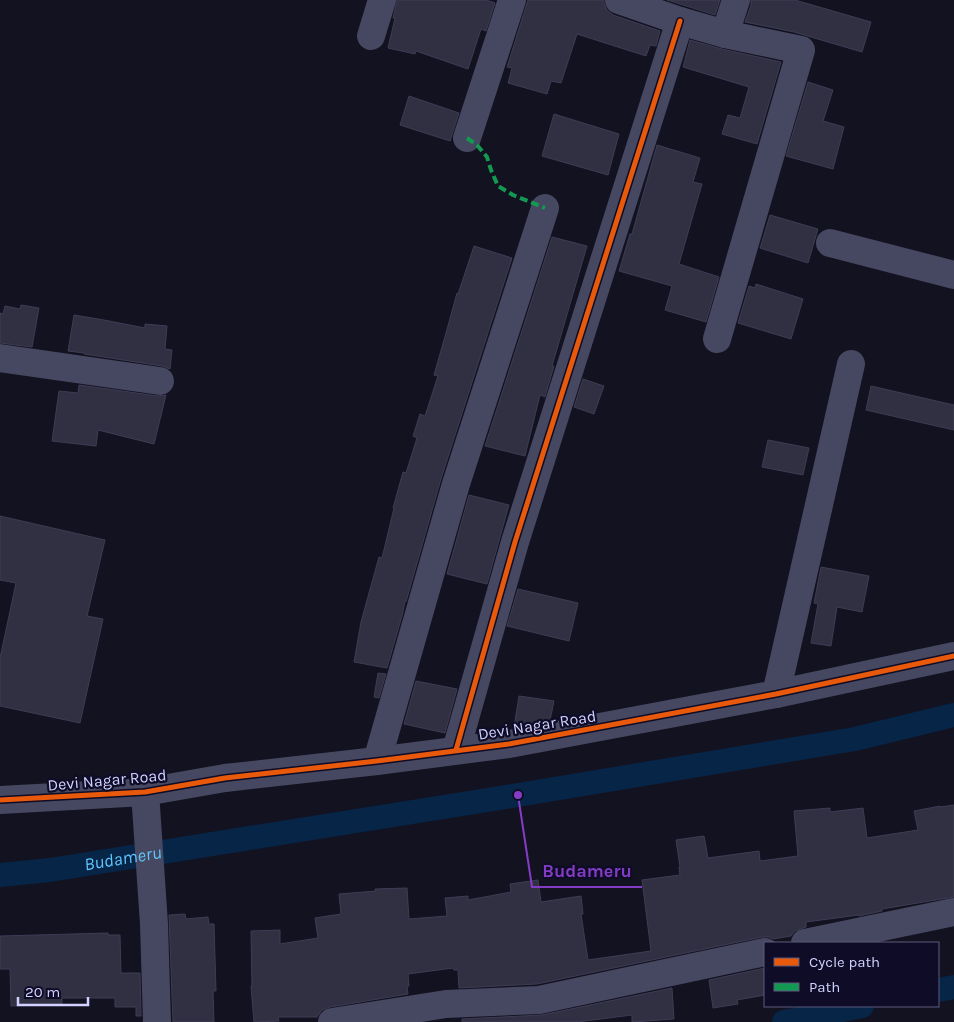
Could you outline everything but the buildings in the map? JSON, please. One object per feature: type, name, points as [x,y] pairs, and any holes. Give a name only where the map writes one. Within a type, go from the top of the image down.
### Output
[{"type":"street","points":[[371,36],[382,0]]},
{"type":"street","points":[[467,138],[512,0]]},
{"type":"street","points":[[619,0],[652,5],[680,21],[725,34],[801,50],[717,339]]},
{"type":"street","points":[[725,34],[736,0]]},
{"type":"street","points":[[456,750],[514,542],[680,21]]},
{"type":"street","points":[[377,761],[456,484],[545,208]]},
{"type":"street","points":[[830,243],[954,275]]},
{"type":"street","points":[[0,358],[160,381]]},
{"type":"street","points":[[776,694],[851,364]]},
{"type":"street","name":"Devi Nagar Road","points":[[0,800],[145,792],[225,778],[509,744],[776,694],[954,656]]},
{"type":"street","points":[[145,792],[154,924],[158,1022]]},
{"type":"street","points":[[810,942],[954,912]]},
{"type":"street","points":[[332,1022],[446,1004],[539,1000],[764,952]]},
{"type":"waterway","name":"Budameru","points":[[0,875],[50,870],[855,739],[954,715]]},
{"type":"waterway","points":[[939,990],[954,987]]},
{"type":"waterway","points":[[784,1022],[857,1007]]},
{"type":"marked path","points":[[467,138],[477,145],[487,157],[498,186],[513,195],[545,208]]},
{"type":"cycle path","points":[[456,750],[515,542],[680,21]]},
{"type":"cycle path","points":[[0,800],[145,792],[225,778],[509,744],[776,694],[954,656]]},
{"type":"place","name":"Budameru","points":[[518,795]]}]
